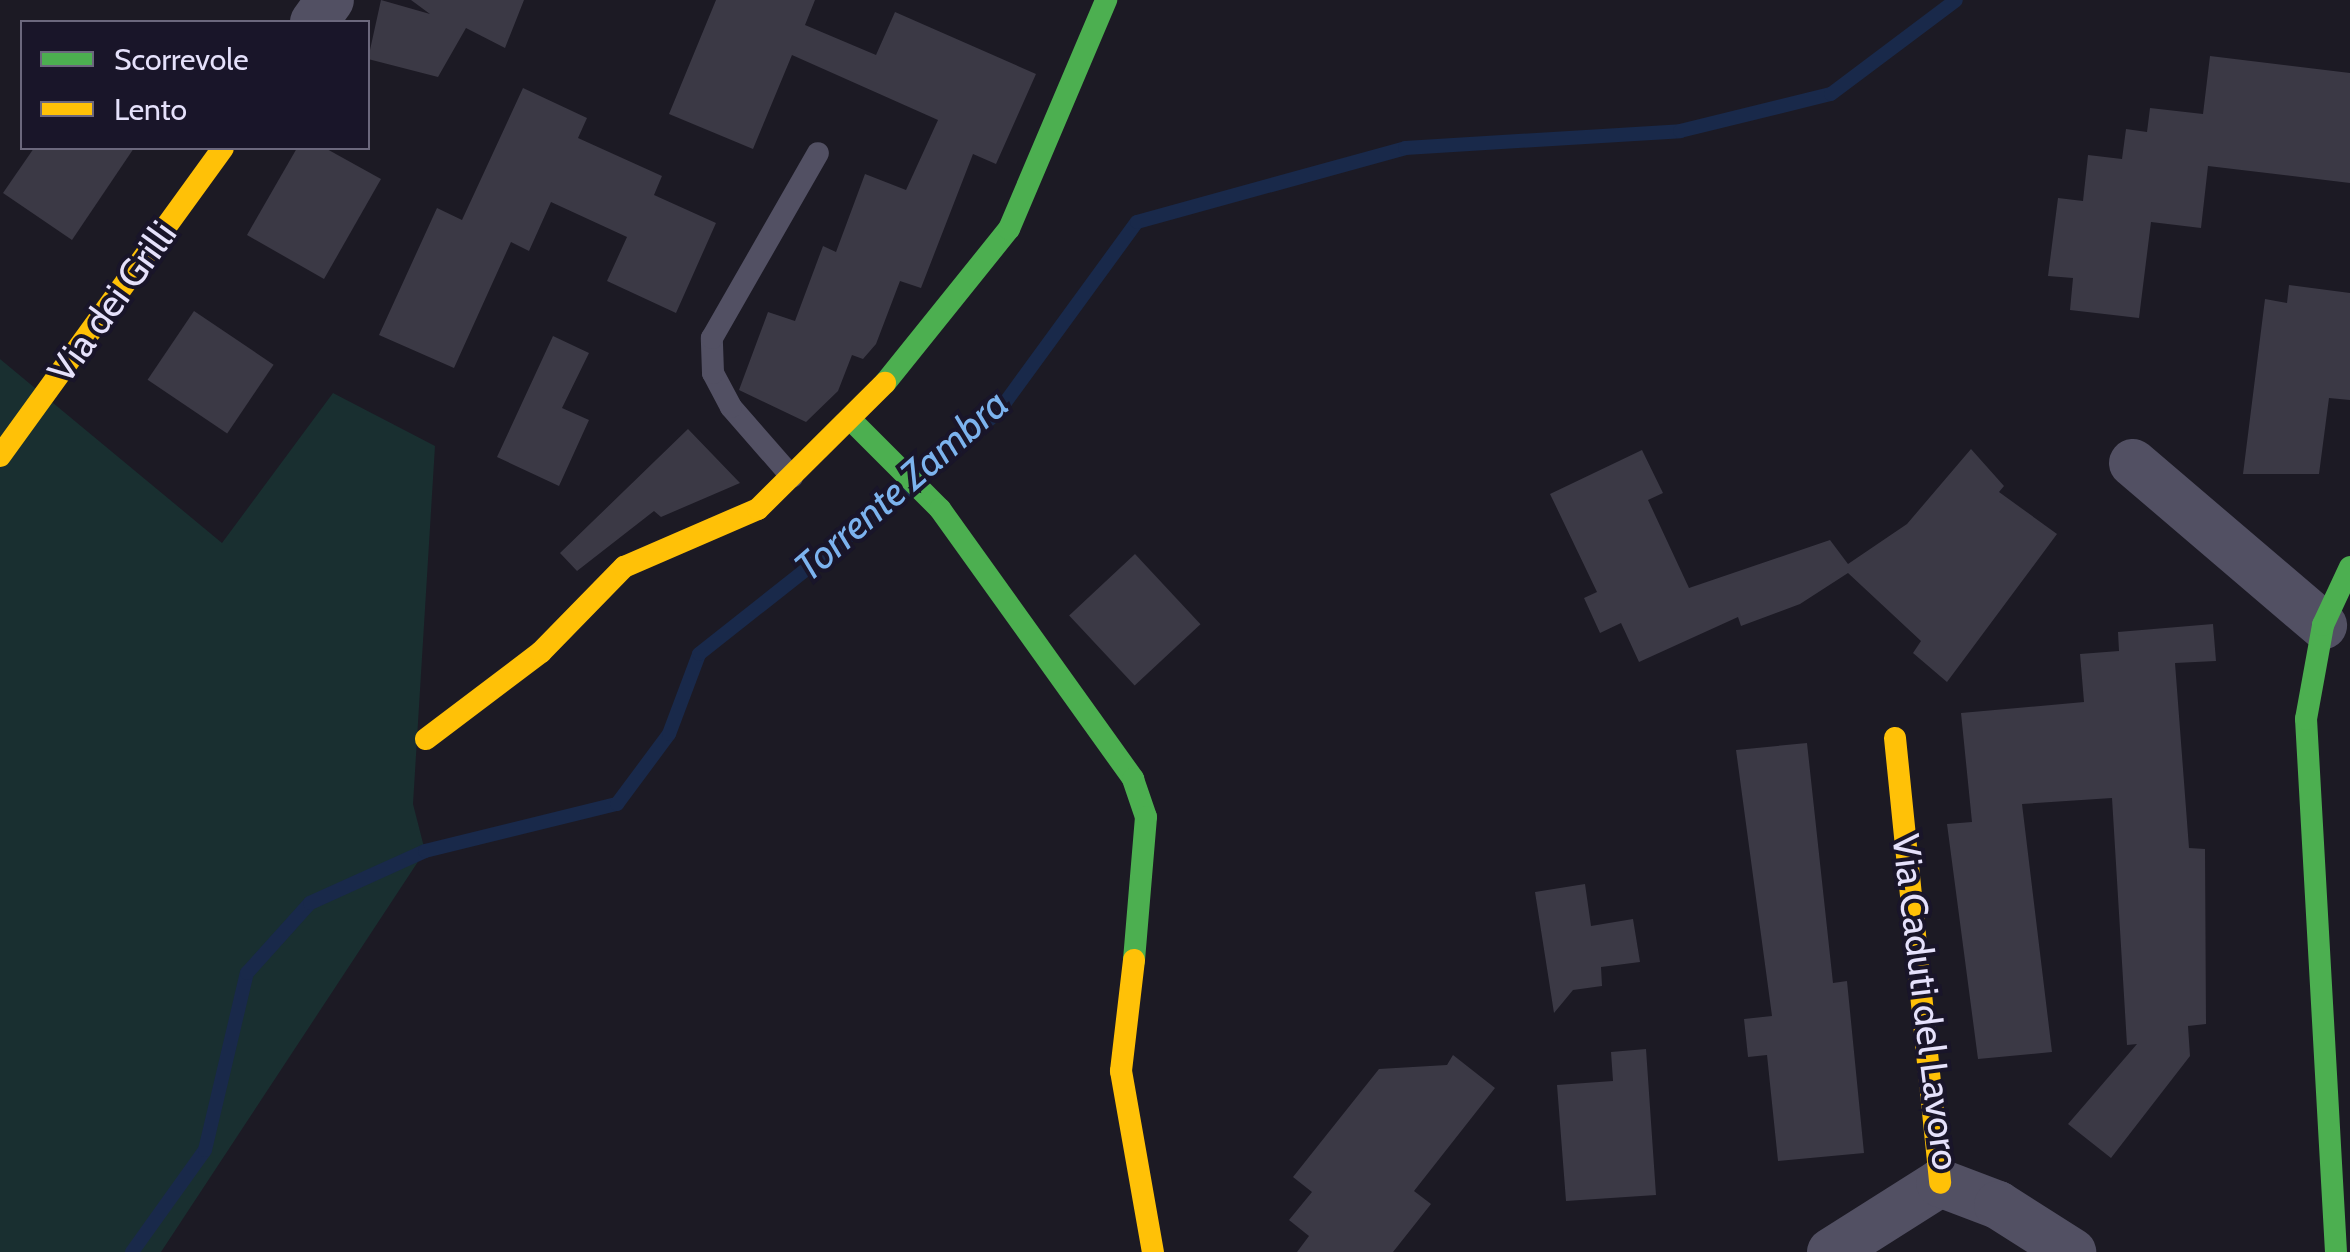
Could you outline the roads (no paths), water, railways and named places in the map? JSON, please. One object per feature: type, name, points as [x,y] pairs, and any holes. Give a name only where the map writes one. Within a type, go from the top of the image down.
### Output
[{"type":"street","points":[[426,739],[541,652],[624,567],[758,509],[853,422],[1009,229],[1106,0]]},
{"type":"street","name":"Via dei Grilli","points":[[0,456],[222,150]]},
{"type":"street","points":[[853,422],[940,509],[1068,677],[1133,779],[1146,817],[1120,1071],[1153,1252]]},
{"type":"street","points":[[2134,463],[2324,625]]},
{"type":"street","points":[[2336,1252],[2306,719],[2324,625],[2350,568]]},
{"type":"street","name":"Via Caduti del Lavoro","points":[[1895,738],[1940,1183],[2072,1252]]},
{"type":"street","points":[[1831,1252],[1940,1183]]},
{"type":"lane","points":[[792,478],[730,407],[713,372],[712,338],[818,153]]},
{"type":"waterway","name":"Torrente Zambra","points":[[924,476],[999,411],[1137,222],[1405,148],[1680,131],[1831,94],[1956,0]]},
{"type":"waterway","name":"Torrente Zambra","points":[[132,1252],[205,1150],[247,973],[310,903],[425,851],[617,804],[669,734],[699,654],[907,490]]}]
